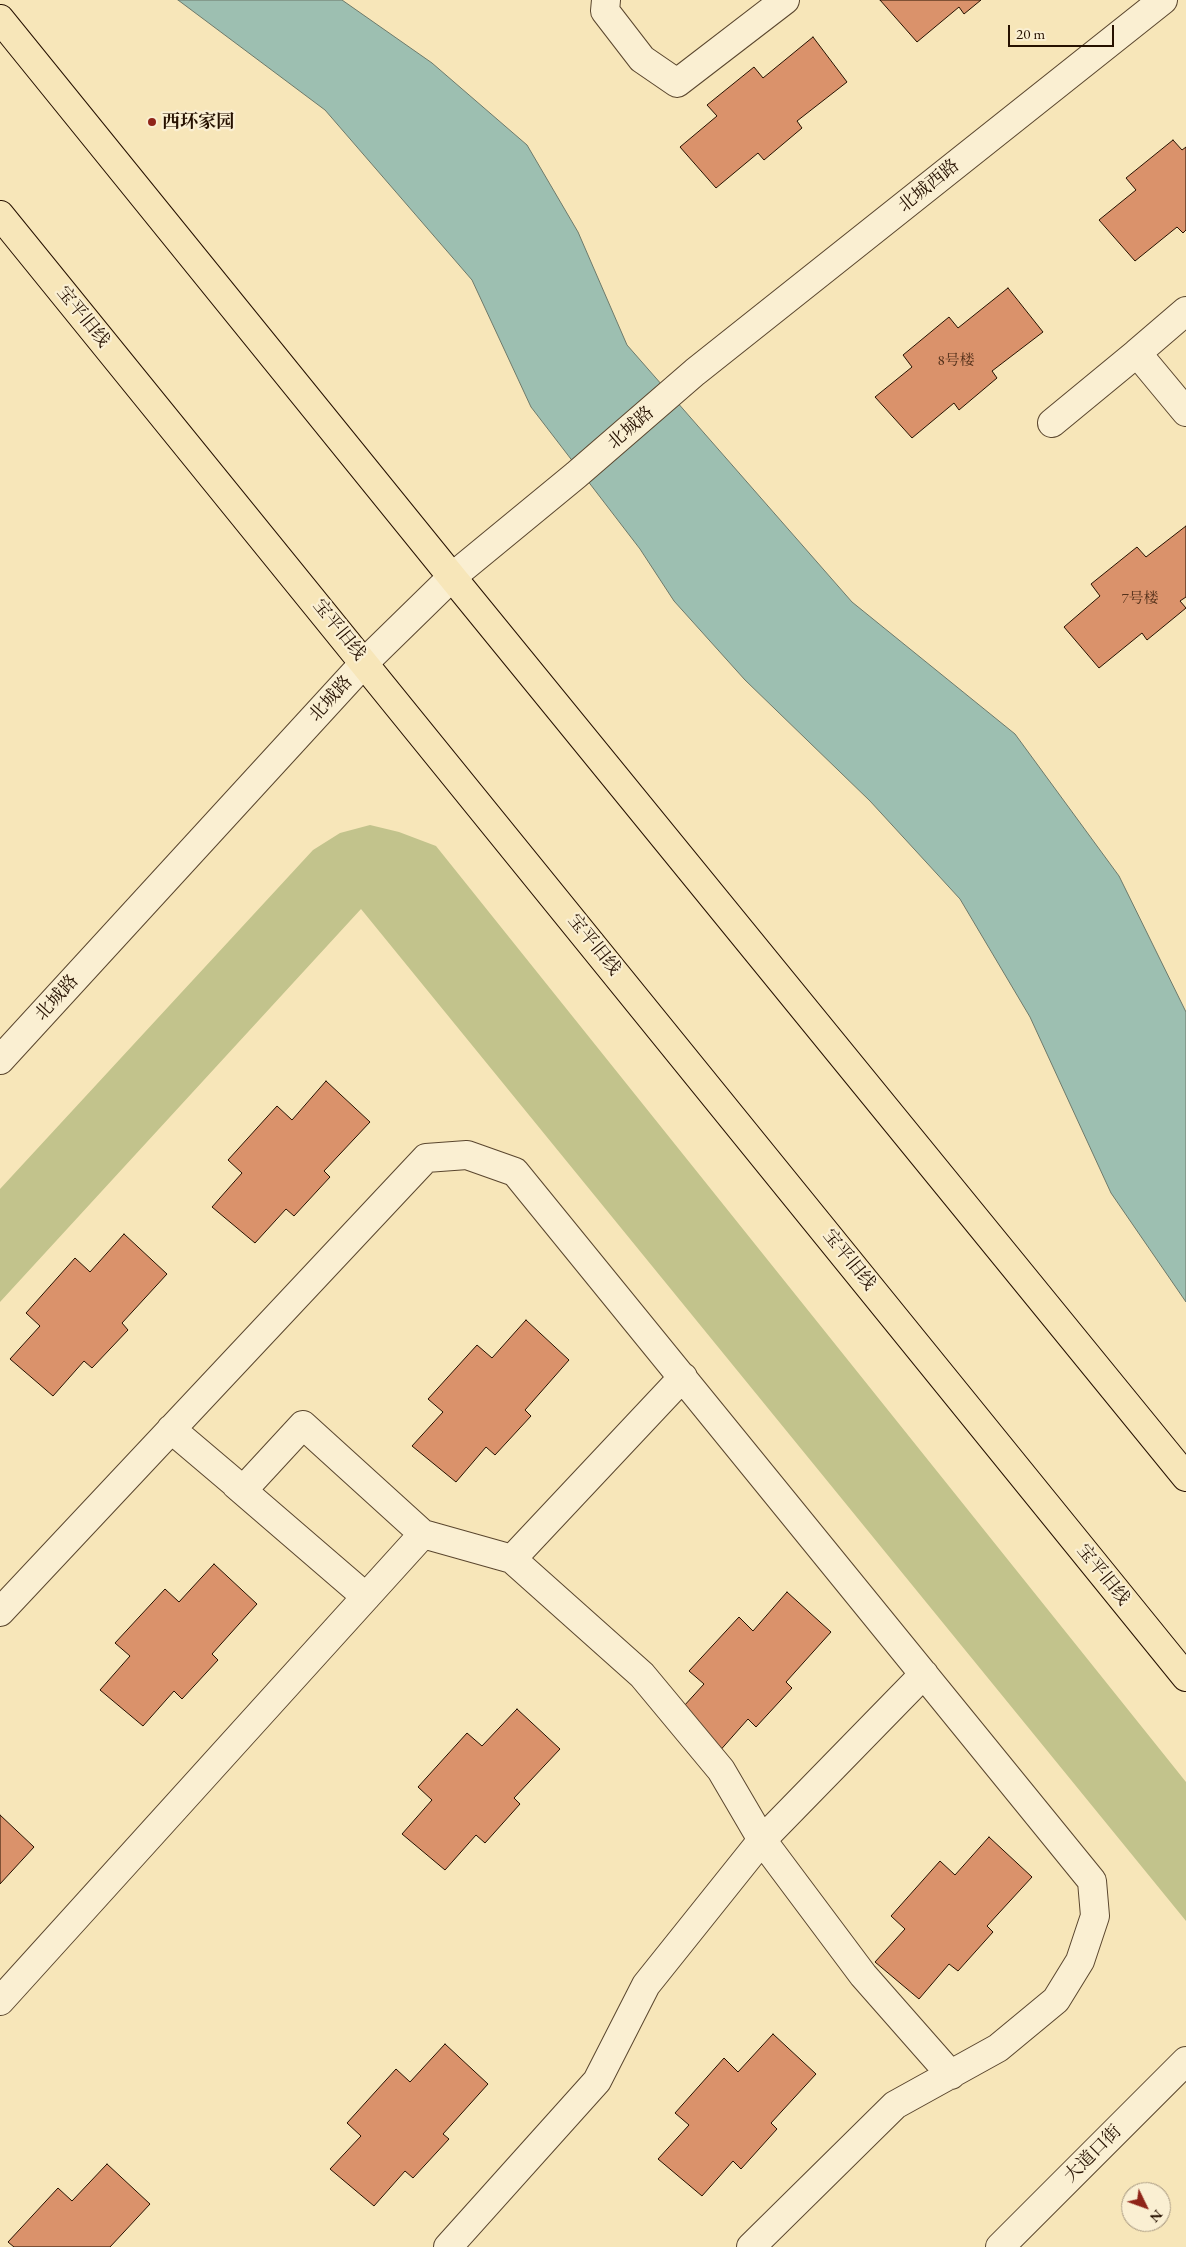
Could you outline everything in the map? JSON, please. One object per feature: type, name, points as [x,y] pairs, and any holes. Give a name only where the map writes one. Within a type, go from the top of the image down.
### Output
[{"type":"main road","points":[[0,18],[452,577],[1186,1477]]},
{"type":"main road","name":"宝平旧线","points":[[0,215],[365,662],[1186,1677]]},
{"type":"street","points":[[606,0],[605,11],[642,59],[677,83],[785,0]]},
{"type":"street","name":"北城西路","points":[[695,372],[1163,0]]},
{"type":"street","points":[[1052,423],[1186,311]]},
{"type":"street","points":[[1137,353],[1186,412]]},
{"type":"street","name":"北城路","points":[[0,1060],[365,662],[452,577],[576,475],[695,372]]},
{"type":"street","points":[[0,1612],[426,1158],[467,1155],[515,1172],[684,1377],[1092,1881],[1095,1916],[1080,1961],[1056,2000],[998,2048],[895,2105],[751,2247]]},
{"type":"street","points":[[512,1559],[684,1377]]},
{"type":"street","points":[[236,1485],[243,1490],[303,1425],[423,1534],[512,1559],[642,1675],[721,1770],[762,1840],[863,1976],[951,2075]]},
{"type":"street","points":[[171,1429],[366,1596]]},
{"type":"street","points":[[0,2001],[423,1534]]},
{"type":"street","points":[[448,2247],[597,2081],[646,1985],[762,1840],[924,1674]]},
{"type":"street","name":"大道口街","points":[[1000,2247],[1186,2061]]},
{"type":"green space","points":[[370,825],[399,832],[436,846],[1186,1782],[1186,1921],[361,909],[0,1302],[0,1189],[313,850],[340,833]]},
{"type":"shaded area","points":[[178,0],[342,0],[432,63],[527,145],[578,232],[627,345],[852,602],[1015,734],[1119,876],[1186,1012],[1186,1302],[1111,1193],[1030,1017],[960,899],[870,801],[745,680],[674,601],[640,549],[531,407],[472,280],[325,110]]},
{"type":"building","points":[[880,0],[981,0],[964,14],[959,7],[917,42]]},
{"type":"building","points":[[813,37],[847,82],[797,121],[802,128],[764,160],[758,153],[716,188],[680,147],[717,116],[707,105],[754,67],[763,78]]},
{"type":"building","points":[[1173,140],[1182,150],[1186,147],[1186,230],[1183,233],[1177,227],[1135,261],[1099,220],[1136,190],[1126,178]]},
{"type":"building","points":[[1008,288],[1043,332],[992,371],[997,378],[959,410],[954,403],[912,438],[875,397],[912,367],[903,355],[949,317],[958,328]]},
{"type":"building","points":[[1186,526],[1186,597],[1180,601],[1186,608],[1147,640],[1142,633],[1099,668],[1064,627],[1100,596],[1091,584],[1137,547],[1146,557]]},
{"type":"building","points":[[326,1081],[370,1122],[324,1171],[330,1177],[294,1216],[286,1209],[255,1243],[212,1207],[242,1173],[228,1160],[277,1106],[292,1120]]},
{"type":"building","points":[[124,1234],[167,1274],[122,1323],[128,1330],[92,1368],[84,1361],[53,1396],[10,1359],[40,1326],[26,1313],[75,1258],[90,1272]]},
{"type":"building","points":[[526,1320],[569,1360],[525,1410],[531,1416],[495,1455],[486,1447],[456,1482],[412,1446],[443,1412],[428,1399],[477,1345],[492,1358]]},
{"type":"building","points":[[214,1564],[257,1604],[212,1654],[218,1660],[182,1699],[174,1691],[143,1726],[100,1690],[130,1656],[115,1643],[165,1589],[179,1602]]},
{"type":"building","points":[[787,1592],[831,1632],[786,1682],[792,1688],[756,1727],[748,1719],[717,1754],[673,1718],[704,1684],[689,1671],[739,1617],[753,1631]]},
{"type":"building","points":[[517,1709],[560,1749],[514,1798],[520,1804],[485,1843],[476,1835],[445,1870],[402,1834],[432,1800],[418,1787],[467,1733],[482,1746]]},
{"type":"building","points":[[0,1815],[34,1847],[0,1884]]},
{"type":"building","points":[[989,1837],[1032,1877],[987,1926],[993,1932],[958,1971],[949,1964],[919,1999],[875,1962],[905,1929],[891,1916],[940,1861],[955,1875]]},
{"type":"building","points":[[773,2034],[816,2074],[771,2123],[777,2129],[741,2169],[733,2161],[702,2196],[658,2159],[689,2125],[675,2113],[724,2058],[738,2072]]},
{"type":"building","points":[[445,2044],[488,2084],[443,2134],[449,2139],[413,2178],[405,2171],[374,2206],[330,2169],[361,2136],[347,2123],[396,2069],[410,2082]]},
{"type":"building","points":[[107,2164],[150,2204],[110,2247],[14,2247],[8,2242],[58,2188],[72,2201]]},
{"type":"place","name":"西环家园","points":[[152,122]]}]
